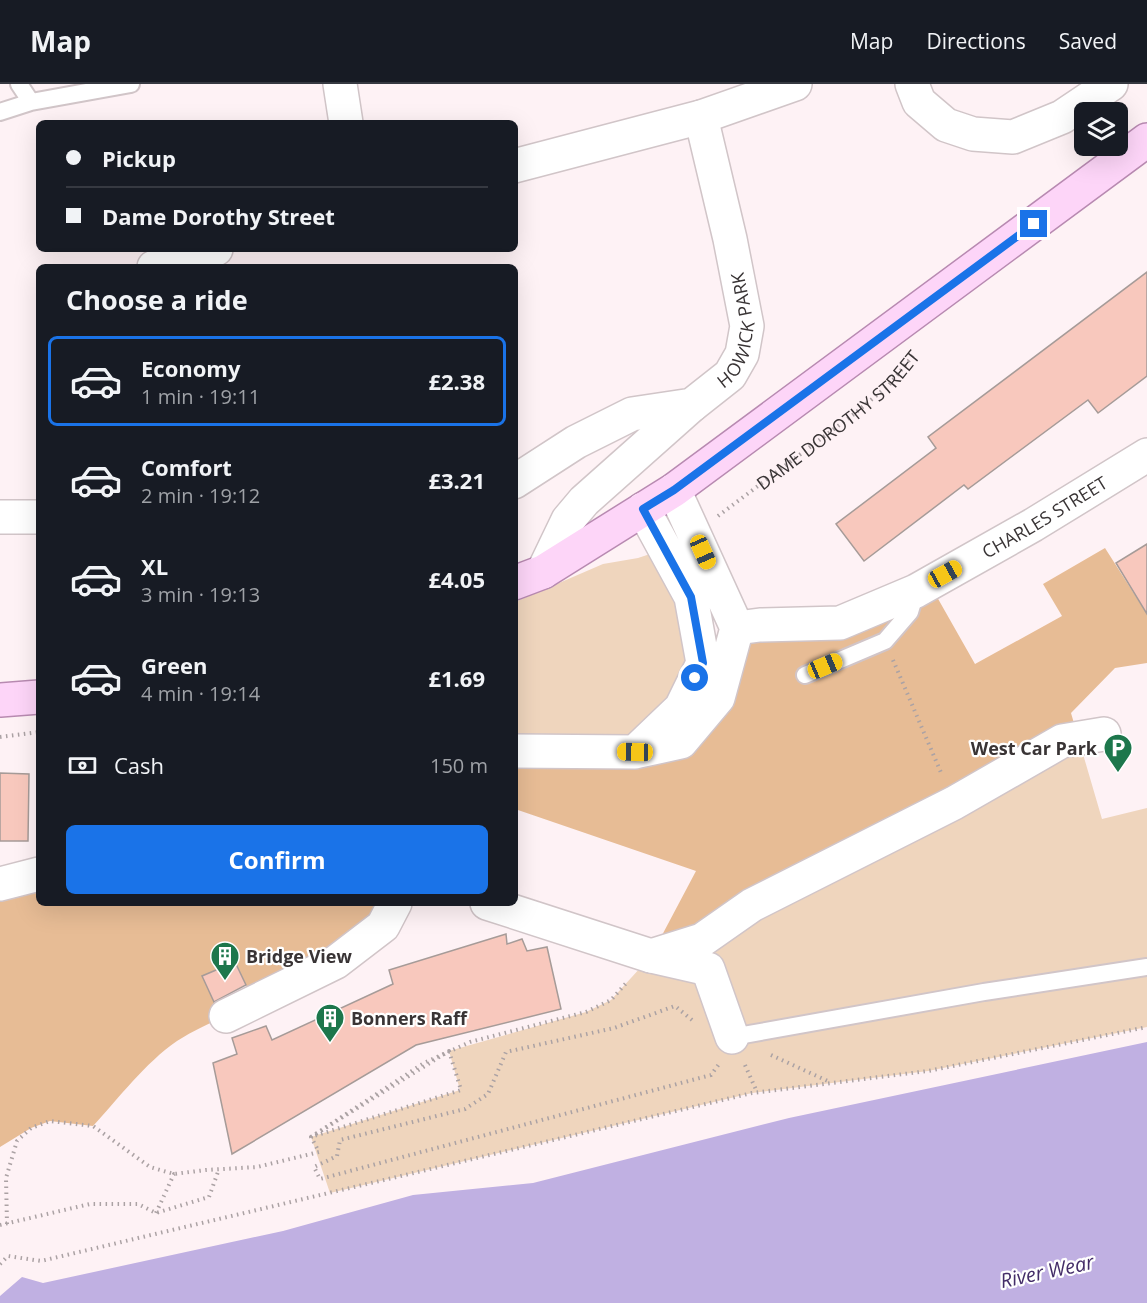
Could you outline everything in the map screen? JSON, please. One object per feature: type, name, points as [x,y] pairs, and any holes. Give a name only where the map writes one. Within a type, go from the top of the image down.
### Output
[{"type":"main road","name":"DAME DOROTHY STREET","points":[[529,578],[674,490],[1147,140]]},
{"type":"main road","points":[[0,700],[36,697]]},
{"type":"street","points":[[339,84],[345,120]]},
{"type":"street","points":[[518,165],[701,117],[795,84]]},
{"type":"street","points":[[912,84],[920,102],[946,125],[974,134],[1013,137],[1062,117],[1111,84]]},
{"type":"street","name":"HOWICK PARK","points":[[518,479],[576,442],[632,414],[692,405],[730,375],[742,354],[747,326],[730,239],[701,117]]},
{"type":"street","points":[[164,264],[206,252]]},
{"type":"street","points":[[529,578],[568,520],[584,501],[692,405]]},
{"type":"street","name":"CHARLES STREET","points":[[737,628],[840,622],[916,591],[1033,525],[1147,455]]},
{"type":"street","points":[[518,751],[635,752],[681,742],[718,698],[737,628],[674,490]]},
{"type":"street","points":[[635,752],[681,708],[703,663],[691,597],[643,509]]},
{"type":"street","points":[[0,517],[36,517]]},
{"type":"street","points":[[651,956],[702,940],[752,905],[954,803],[1062,741],[1104,734]]},
{"type":"street","points":[[0,884],[36,875]]},
{"type":"street","points":[[226,1016],[336,962],[383,926],[393,906]]},
{"type":"street","points":[[497,906],[651,956],[708,969],[732,1037]]},
{"type":"lane","points":[[19,84],[31,102]]},
{"type":"lane","points":[[0,112],[31,102],[131,84]]},
{"type":"lane","points":[[805,675],[885,641],[910,612],[916,591]]},
{"type":"lane","points":[[732,1037],[984,992],[1147,967]]},
{"type":"path","name":"DAME DOROTHY STREET","points":[[728,509],[890,385],[921,346]]},
{"type":"path","points":[[885,641],[954,803]]},
{"type":"path","points":[[0,737],[36,732]]},
{"type":"path","points":[[311,1137],[424,1063],[449,1051],[470,1042],[586,1012],[611,1000],[651,956]]},
{"type":"path","points":[[732,1037],[721,1062],[711,1075],[320,1179],[314,1167],[337,1156],[340,1140],[465,1109],[488,1094],[506,1052],[614,1028],[675,1006],[705,1031],[732,1037],[832,1083]]},
{"type":"path","points":[[0,1264],[8,1256],[41,1260],[752,1093],[928,1071],[1147,1027]]},
{"type":"path","points":[[311,1137],[461,1090],[449,1051]]},
{"type":"path","points":[[7,1224],[6,1178],[18,1141],[31,1128],[50,1120],[93,1126],[150,1167],[174,1174],[257,1167],[319,1152],[311,1137]]},
{"type":"path","points":[[0,1226],[90,1204],[138,1204],[156,1213],[209,1197],[219,1169]]},
{"type":"path","points":[[156,1213],[174,1174]]},
{"type":"shaded area","points":[[1105,548],[1147,614],[1147,663],[1115,668],[1071,713],[1078,737],[651,956],[696,871],[518,810],[518,751],[635,752],[737,628],[937,597],[975,664],[1062,616],[1043,584]]},
{"type":"shaded area","points":[[665,549],[703,663],[635,752],[518,751],[518,601],[603,564],[638,558]]},
{"type":"shaded area","points":[[1078,737],[1102,819],[1147,808],[1147,1027],[928,1071],[752,1093],[330,1193],[311,1137],[460,1090],[449,1051],[586,1012],[611,1000],[651,956]]},
{"type":"shaded area","points":[[36,875],[36,906],[392,906],[336,962],[247,987],[235,962],[203,976],[214,1002],[226,1016],[189,1034],[165,1050],[143,1070],[93,1126],[50,1121],[31,1128],[0,1147],[0,884]]},
{"type":"water","name":"River Wear","points":[[1147,1042],[1147,1303],[0,1303],[0,1296],[22,1277],[43,1283],[283,1231],[413,1195],[533,1183],[789,1118]]},
{"type":"building","points":[[1147,272],[1147,376],[1098,413],[1088,400],[968,489],[964,485],[864,561],[836,524],[936,448],[928,437]]},
{"type":"building","points":[[1147,544],[1147,614],[1116,563]]},
{"type":"building","points":[[0,773],[29,774],[28,841],[0,841]]},
{"type":"building","name":"Bonners Raff","points":[[506,934],[507,944],[522,939],[527,951],[547,947],[561,1009],[416,1045],[232,1154],[213,1063],[237,1054],[232,1038],[266,1026],[272,1040],[393,984],[389,970]]},
{"type":"building","name":"Bridge View","points":[[235,962],[246,985],[214,1002],[202,976]]},
{"type":"place","name":"West Car Park","points":[[1118,774]]},
{"type":"place","name":"Bridge View","points":[[225,982]]},
{"type":"place","name":"Bonners Raff","points":[[330,1044]]},
{"type":"route","points":[[695,678],[703,663],[691,597],[643,509],[674,490],[1034,224]]}]
